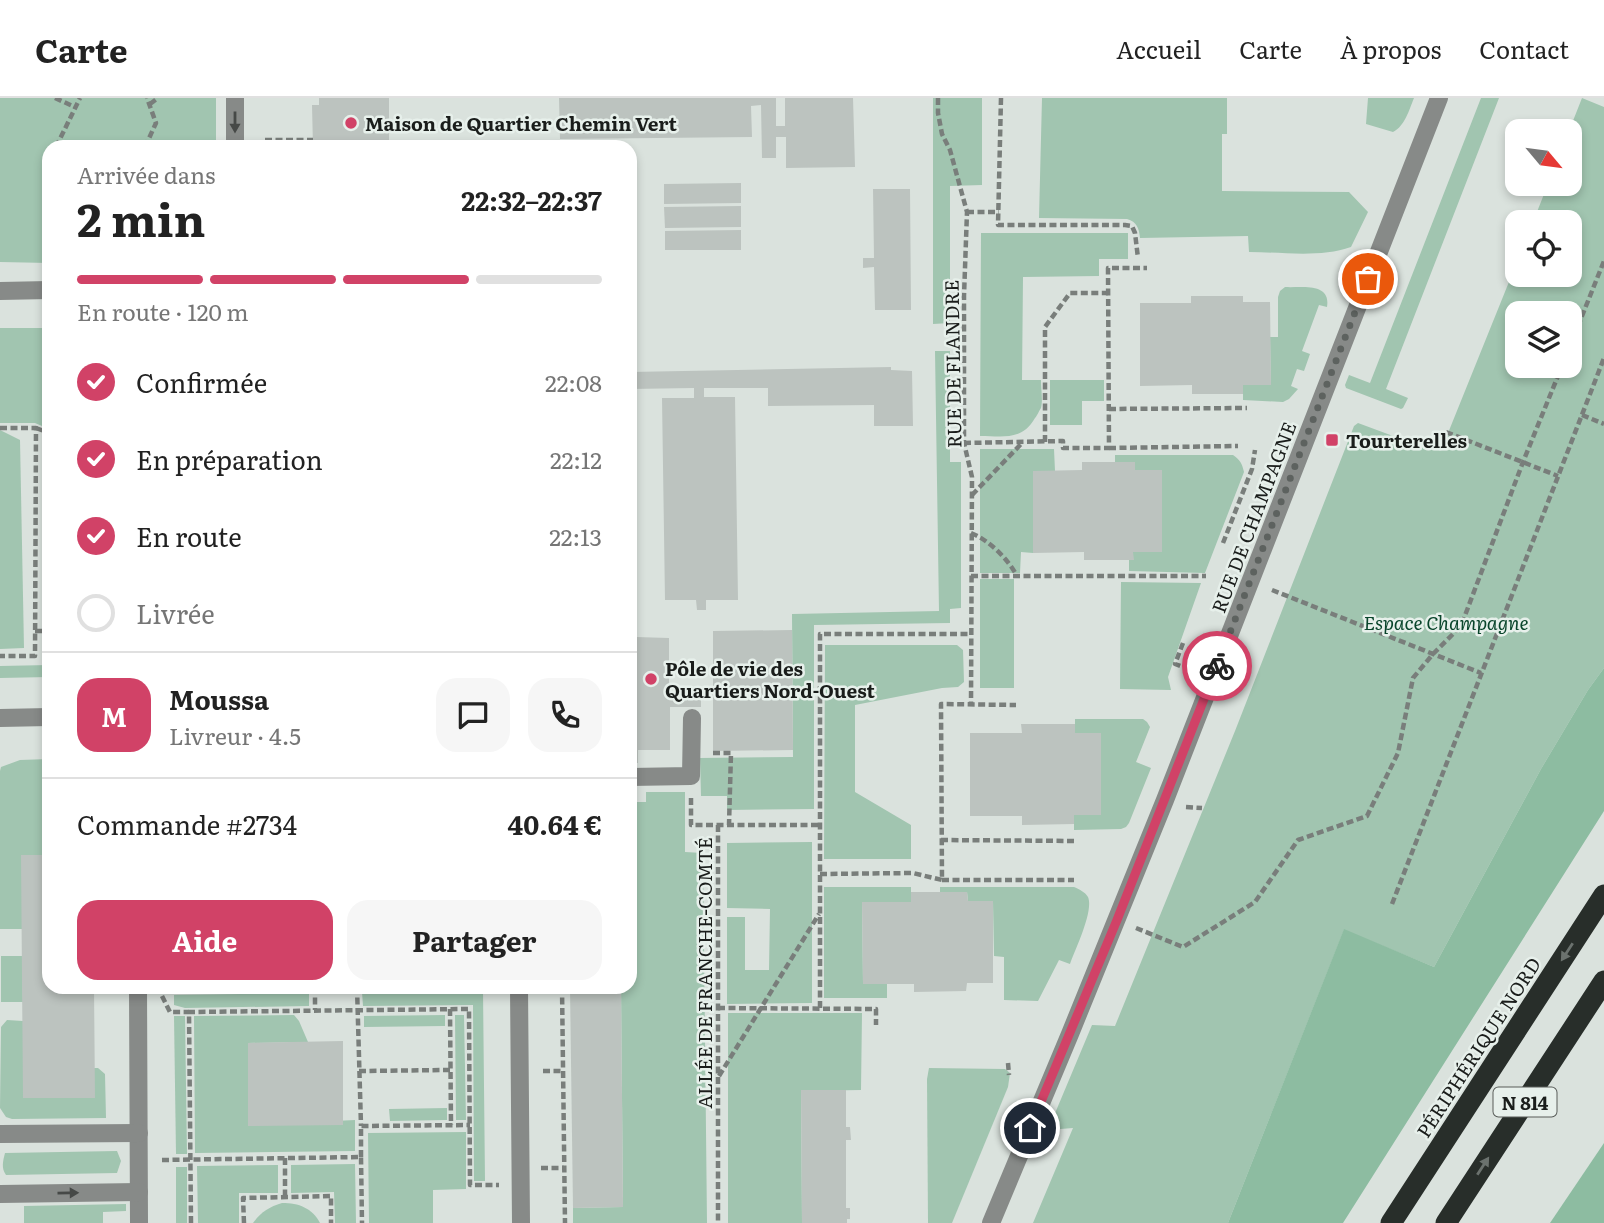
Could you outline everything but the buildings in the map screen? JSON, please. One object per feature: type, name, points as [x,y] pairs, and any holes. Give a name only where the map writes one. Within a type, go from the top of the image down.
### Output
[{"type":"highway","name":"PÉRIPHÉRIQUE NORD","points":[[1391,1223],[1604,895]]},
{"type":"highway","name":"N 814","points":[[1446,1223],[1604,981]]},
{"type":"street","points":[[235,98],[235,140]]},
{"type":"street","name":"RUE DE CHAMPAGNE","points":[[991,1223],[1170,788],[1439,98]]},
{"type":"street","points":[[0,291],[42,290]]},
{"type":"street","points":[[0,718],[42,717]]},
{"type":"street","points":[[637,777],[691,776],[692,718]]},
{"type":"street","points":[[138,994],[139,1223]]},
{"type":"street","points":[[519,994],[521,1223]]},
{"type":"street","points":[[0,1134],[139,1133]]},
{"type":"street","points":[[0,1194],[139,1192]]},
{"type":"path","points":[[55,98],[75,107]]},
{"type":"path","points":[[59,140],[80,98]]},
{"type":"path","points":[[148,140],[156,123],[149,101],[158,98]]},
{"type":"path","name":"RUE DE FLANDRE","points":[[937,98],[942,134],[950,150],[967,212],[964,443],[972,477],[971,704]]},
{"type":"path","points":[[1001,98],[998,225],[1132,226],[1138,258]]},
{"type":"path","points":[[265,140],[313,140]]},
{"type":"path","points":[[967,212],[999,212]]},
{"type":"path","points":[[1582,316],[1604,261]]},
{"type":"path","points":[[1109,448],[1108,268],[1147,268]]},
{"type":"path","points":[[1045,442],[1045,327],[1070,293],[1108,293]]},
{"type":"path","points":[[1392,904],[1604,358]]},
{"type":"path","points":[[1132,926],[1183,947],[1255,902],[1298,839],[1367,816],[1398,753],[1413,678],[1433,653],[1461,626],[1557,378]]},
{"type":"path","points":[[1109,409],[1247,408]]},
{"type":"path","points":[[1582,415],[1604,424]]},
{"type":"path","points":[[0,428],[42,430]]},
{"type":"path","points":[[0,656],[35,656],[36,428]]},
{"type":"path","points":[[1446,432],[1558,476]]},
{"type":"path","points":[[964,443],[1063,441],[1063,448],[1238,446]]},
{"type":"path","points":[[971,495],[1023,442]]},
{"type":"path","points":[[1223,543],[1252,469],[1255,450]]},
{"type":"path","points":[[971,533],[984,538],[1013,568],[1017,576]]},
{"type":"path","points":[[971,576],[1206,576]]},
{"type":"path","points":[[1267,588],[1482,673]]},
{"type":"path","points":[[35,631],[42,631]]},
{"type":"path","points":[[820,1008],[820,634],[971,634]]},
{"type":"path","points":[[1183,643],[1175,664],[1191,670]]},
{"type":"path","points":[[943,880],[940,704],[1016,705]]},
{"type":"path","points":[[708,753],[731,753],[729,825]]},
{"type":"path","points":[[691,790],[691,825],[718,825]]},
{"type":"path","points":[[1181,806],[1202,808]]},
{"type":"path","name":"ALLÉE DE FRANCHE-COMTÉ","points":[[718,1223],[718,825],[820,825]]},
{"type":"path","points":[[941,840],[1076,841]]},
{"type":"path","points":[[820,874],[913,873],[943,880],[1074,880]]},
{"type":"path","points":[[718,1078],[820,914]]},
{"type":"path","points":[[315,994],[315,1010]]},
{"type":"path","points":[[357,994],[362,1223]]},
{"type":"path","points":[[562,994],[565,1223]]},
{"type":"path","points":[[450,1009],[451,1125]]},
{"type":"path","points":[[191,1223],[190,1012],[469,1009],[470,1185],[521,1185]]},
{"type":"path","points":[[718,1009],[876,1009],[876,1025]]},
{"type":"path","points":[[1008,1063],[1009,1075]]},
{"type":"path","points":[[359,1071],[450,1070]]},
{"type":"path","points":[[361,1126],[470,1125]]},
{"type":"path","points":[[139,1160],[361,1157]]},
{"type":"path","points":[[285,1158],[285,1197]]},
{"type":"path","points":[[244,1223],[243,1198],[331,1196],[331,1223]]},
{"type":"green space","points":[[0,98],[216,98],[216,140],[42,140],[42,263],[0,262]]},
{"type":"green space","points":[[933,98],[982,98],[982,185],[950,186],[950,323],[933,324]]},
{"type":"green space","points":[[1042,98],[1227,98],[1227,134],[1222,134],[1222,191],[1349,192],[1368,212],[1351,247],[1314,253],[1249,252],[1248,236],[1140,238],[1137,226],[1127,219],[1039,218]]},
{"type":"green space","points":[[1368,98],[1414,98],[1404,122],[1393,132],[1366,124]]},
{"type":"green space","points":[[1481,98],[1499,98],[1386,389],[1408,398],[1401,409],[1346,388],[1345,385],[1349,375],[1370,383]]},
{"type":"green space","name":"Espace Champagne","points":[[1582,98],[1604,107],[1604,668],[1541,769],[1434,967],[1344,930],[1228,1223],[1033,1223],[1073,1128],[1048,1130],[1092,1025],[1115,1026],[1235,731],[1354,426],[1358,423],[1420,446],[1444,443],[1507,287],[1582,287],[1582,210],[1538,210],[1543,196],[1582,196],[1582,119],[1574,119]]},
{"type":"green space","points":[[981,233],[1128,233],[1128,259],[1099,259],[1099,276],[1023,277],[1022,380],[1041,380],[1042,402],[1030,425],[1024,431],[1011,436],[980,436]]},
{"type":"green space","points":[[1285,287],[1314,288],[1325,293],[1327,299],[1327,307],[1319,305],[1302,351],[1310,354],[1304,371],[1297,369],[1291,386],[1298,389],[1283,402],[1243,400],[1243,385],[1271,385],[1270,337],[1278,337],[1278,297]]},
{"type":"green space","points":[[0,328],[42,328],[42,426],[35,423],[0,423]]},
{"type":"green space","points":[[935,351],[950,351],[950,462],[961,462],[961,608],[950,609],[950,623],[814,625],[814,809],[727,810],[727,796],[701,796],[700,758],[793,757],[792,614],[939,611]]},
{"type":"green space","points":[[1050,380],[1104,380],[1104,401],[1082,401],[1082,425],[1050,425]]},
{"type":"green space","points":[[0,430],[20,440],[24,648],[0,649]]},
{"type":"green space","points":[[980,449],[1054,449],[1055,471],[1033,471],[1033,553],[1021,552],[1020,573],[980,573]]},
{"type":"green space","points":[[1115,455],[1233,455],[1239,460],[1244,472],[1205,573],[1129,571],[1129,559],[1133,559],[1133,552],[1162,551],[1162,471],[1135,470],[1134,462],[1115,462]]},
{"type":"green space","points":[[980,579],[1014,579],[1014,688],[980,688]]},
{"type":"green space","points":[[1121,582],[1201,583],[1168,677],[1171,690],[1120,689]]},
{"type":"green space","points":[[825,645],[957,645],[963,650],[964,682],[958,687],[855,705],[855,792],[911,825],[911,859],[824,859]]},
{"type":"green space","points":[[42,665],[42,677],[0,678],[0,666]]},
{"type":"green space","points":[[1604,668],[1604,811],[1343,1223],[1228,1223],[1344,929],[1434,967],[1541,769]]},
{"type":"green space","points":[[1075,719],[1143,719],[1150,727],[1136,762],[1151,768],[1126,827],[1074,830],[1074,815],[1101,815],[1101,733],[1075,733]]},
{"type":"green space","points":[[42,759],[42,855],[22,855],[22,929],[0,929],[0,771],[1,767],[20,760]]},
{"type":"green space","points":[[646,792],[685,792],[685,852],[703,853],[707,1223],[573,1223],[573,1208],[623,1207],[621,994],[637,994],[637,802],[646,802]]},
{"type":"green space","points":[[812,842],[812,1003],[727,1004],[727,917],[745,917],[745,970],[769,970],[770,909],[727,908],[727,843]]},
{"type":"green space","points":[[824,887],[911,887],[911,902],[862,903],[863,983],[887,984],[887,998],[824,998]]},
{"type":"green space","points":[[940,887],[1074,887],[1080,890],[1088,897],[1088,911],[1070,964],[1059,960],[1038,1001],[1004,1000],[1004,957],[994,956],[993,902],[968,901],[967,892],[940,892]]},
{"type":"green space","points":[[1,956],[22,956],[23,1002],[1,1002]]},
{"type":"green space","points":[[309,994],[309,1006],[185,1008],[174,1005],[174,995]]},
{"type":"green space","points":[[362,994],[483,994],[485,1181],[474,1181],[473,1005],[363,1006]]},
{"type":"green space","points":[[728,1013],[862,1013],[861,1090],[801,1091],[802,1223],[728,1223]]},
{"type":"green space","points":[[294,1015],[308,1042],[248,1043],[248,1125],[355,1120],[355,1151],[195,1153],[194,1016]]},
{"type":"green space","points":[[445,1015],[445,1026],[364,1027],[364,1016]]},
{"type":"green space","points":[[455,1015],[464,1015],[466,1120],[456,1120]]},
{"type":"green space","points":[[174,1016],[185,1016],[187,1154],[176,1154]]},
{"type":"green space","points":[[7,1020],[23,1021],[23,1098],[94,1098],[94,1068],[98,1068],[105,1074],[106,1118],[6,1117],[0,1108],[1,1027]]},
{"type":"green space","points":[[929,1068],[1005,1069],[1010,1073],[1008,1087],[952,1223],[928,1223]]},
{"type":"green space","points":[[447,1108],[447,1120],[390,1121],[389,1109]]},
{"type":"green space","points":[[466,1132],[466,1189],[433,1190],[433,1223],[369,1223],[368,1133]]},
{"type":"green space","points":[[1604,1143],[1604,1223],[1550,1223]]},
{"type":"green space","points":[[117,1151],[121,1161],[117,1173],[6,1175],[3,1167],[5,1153]]},
{"type":"green space","points":[[355,1164],[356,1223],[335,1223],[334,1192],[291,1193],[291,1165]]},
{"type":"green space","points":[[278,1165],[278,1193],[239,1193],[239,1223],[198,1223],[197,1166]]},
{"type":"green space","points":[[176,1167],[187,1167],[187,1223],[176,1223]]},
{"type":"green space","points":[[282,1203],[304,1207],[320,1223],[253,1223],[266,1210]]},
{"type":"green space","points":[[126,1204],[126,1211],[103,1212],[103,1223],[24,1223],[24,1206]]},
{"type":"way so far","points":[[1217,666],[1368,279]]},
{"type":"place","name":"Maison de Quartier Chemin Vert","points":[[351,123]]},
{"type":"place","name":"Tourterelles","points":[[1332,440]]},
{"type":"place","name":"Pôle de vie des Quartiers Nord-Ouest","points":[[651,679]]},
{"type":"route","points":[[1030,1128],[1117,920],[1217,666]]}]
